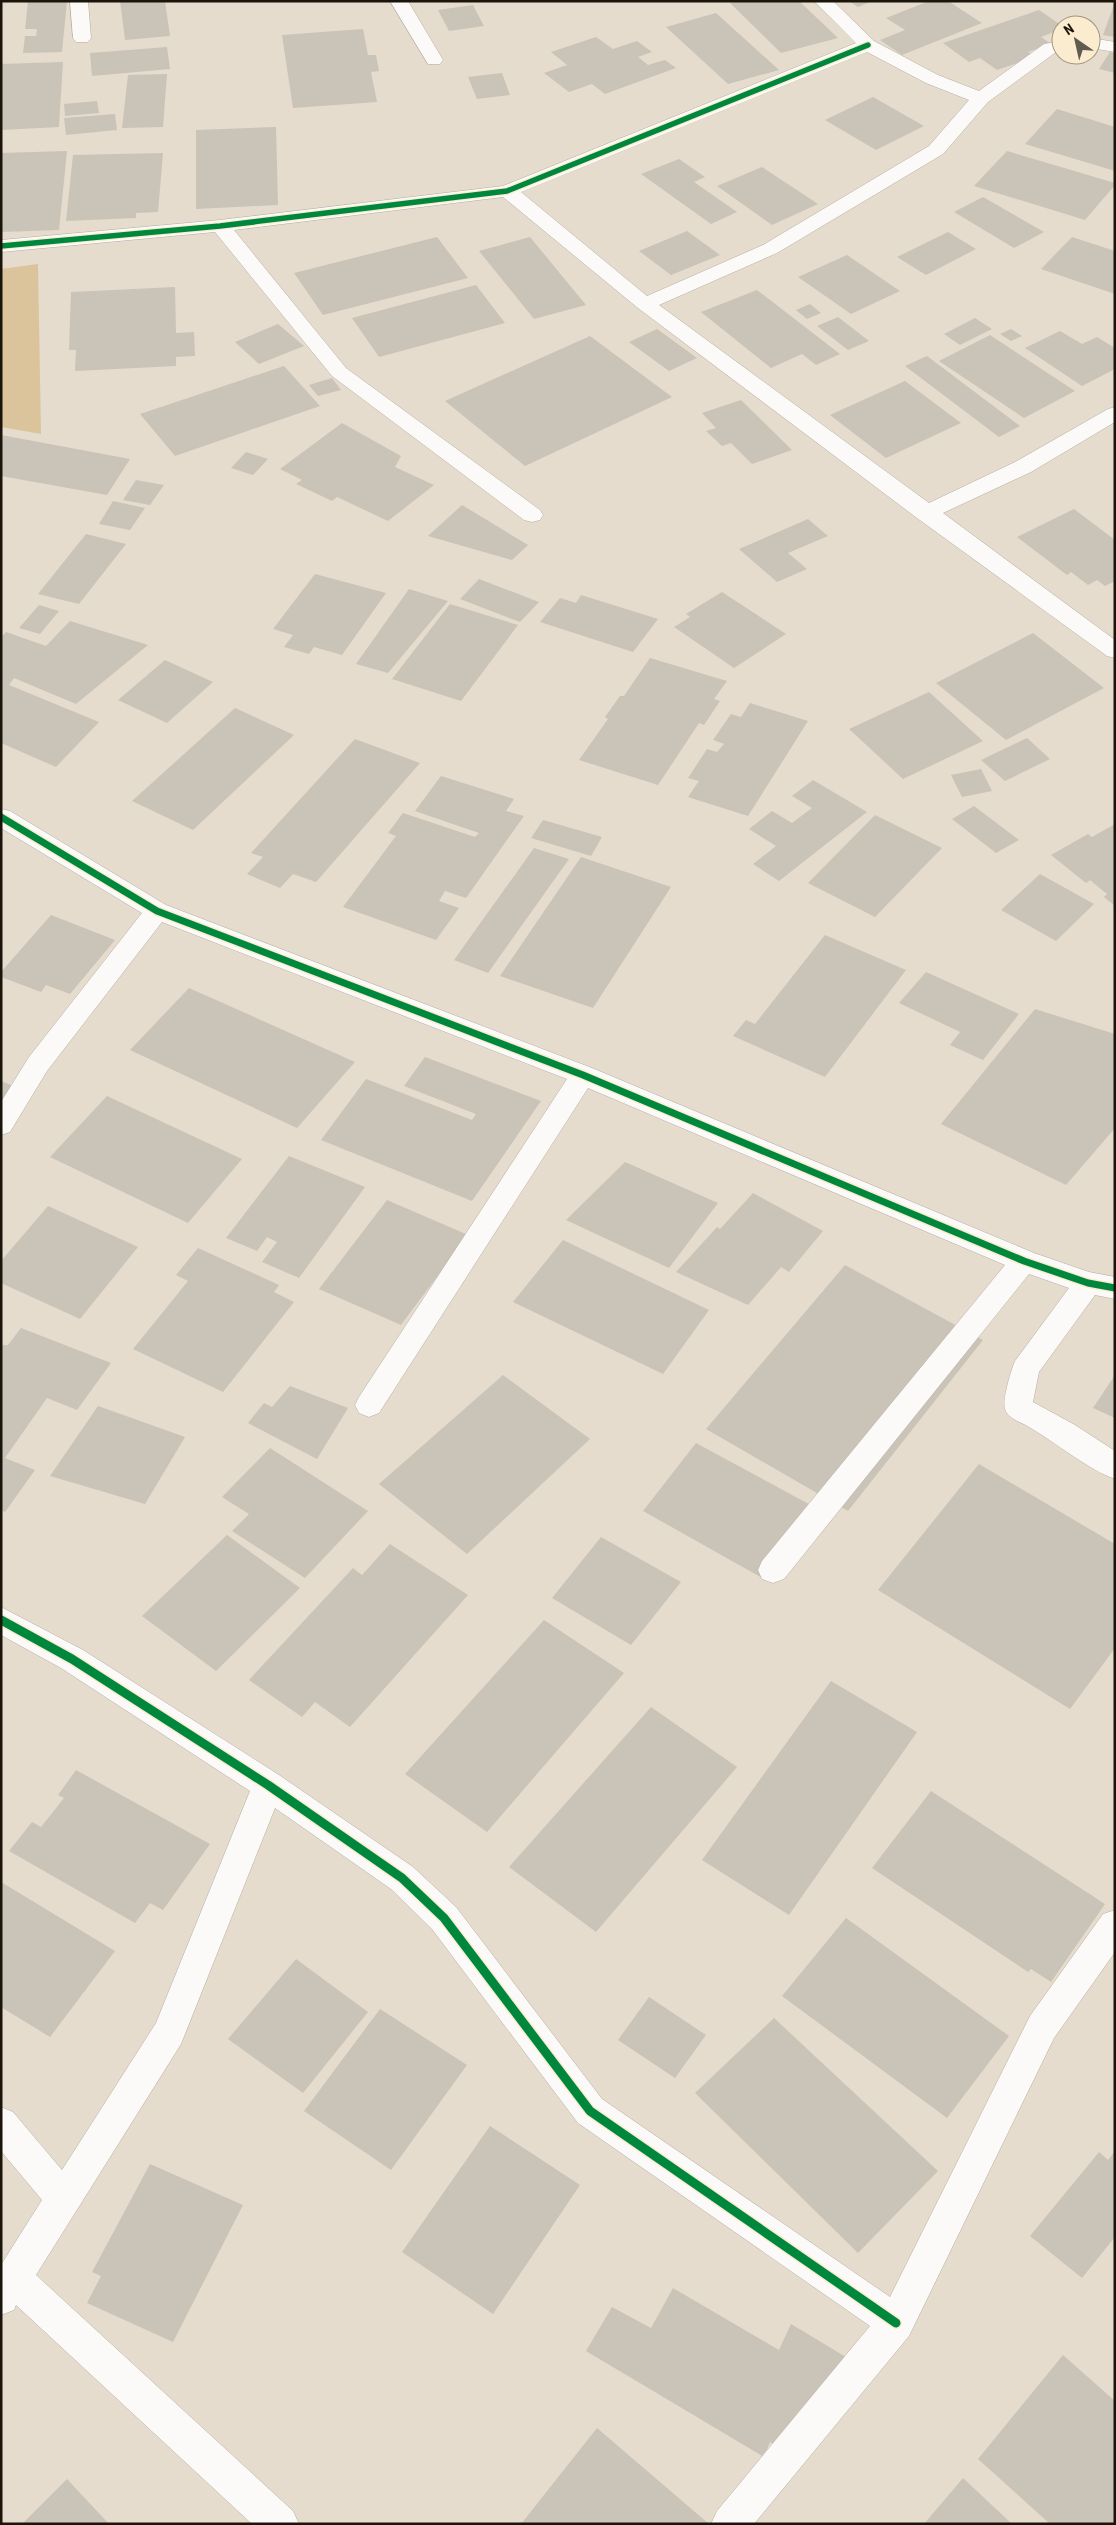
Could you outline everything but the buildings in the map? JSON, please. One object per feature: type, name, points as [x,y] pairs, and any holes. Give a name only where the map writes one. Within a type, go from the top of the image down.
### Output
[{"type":"street","points":[[79,1],[82,38]]},
{"type":"street","points":[[399,1],[434,60]]},
{"type":"street","points":[[823,1],[868,45],[932,79],[981,98]]},
{"type":"street","points":[[1,246],[220,226],[507,190],[694,117],[868,45]]},
{"type":"street","points":[[1101,45],[1115,47]]},
{"type":"street","points":[[645,304],[770,249],[936,150],[981,98],[1051,48]]},
{"type":"street","points":[[507,190],[645,304],[925,513],[1115,651]]},
{"type":"street","points":[[220,226],[340,372],[532,514]]},
{"type":"street","points":[[925,513],[1023,467],[1115,413]]},
{"type":"street","points":[[1,817],[158,911],[583,1075],[1024,1261],[1101,1286],[1025,1369],[1018,1407],[1065,1433],[1115,1467]]},
{"type":"street","points":[[1,1124],[38,1064],[158,911]]},
{"type":"street","points":[[369,1404],[583,1075]]},
{"type":"street","points":[[772,1570],[1024,1261]]},
{"type":"street","points":[[1,1620],[72,1659],[268,1785],[402,1878],[444,1918],[590,2111],[896,2323]]},
{"type":"street","points":[[268,1785],[169,2033],[7,2288],[280,2524]]},
{"type":"street","points":[[730,2524],[896,2323],[1042,2027],[1115,1925]]},
{"type":"street","points":[[1,2124],[63,2198]]},
{"type":"shaded area","points":[[38,264],[41,434],[1,427],[1,269]]},
{"type":"cycle path","points":[[1,246],[220,226],[507,191],[694,117],[868,45]]},
{"type":"cycle path","points":[[1,817],[157,911],[583,1075],[1024,1261],[1088,1283],[1115,1288]]},
{"type":"cycle path","points":[[1,1620],[72,1659],[268,1785],[402,1878],[444,1918],[590,2111],[896,2323]]}]
